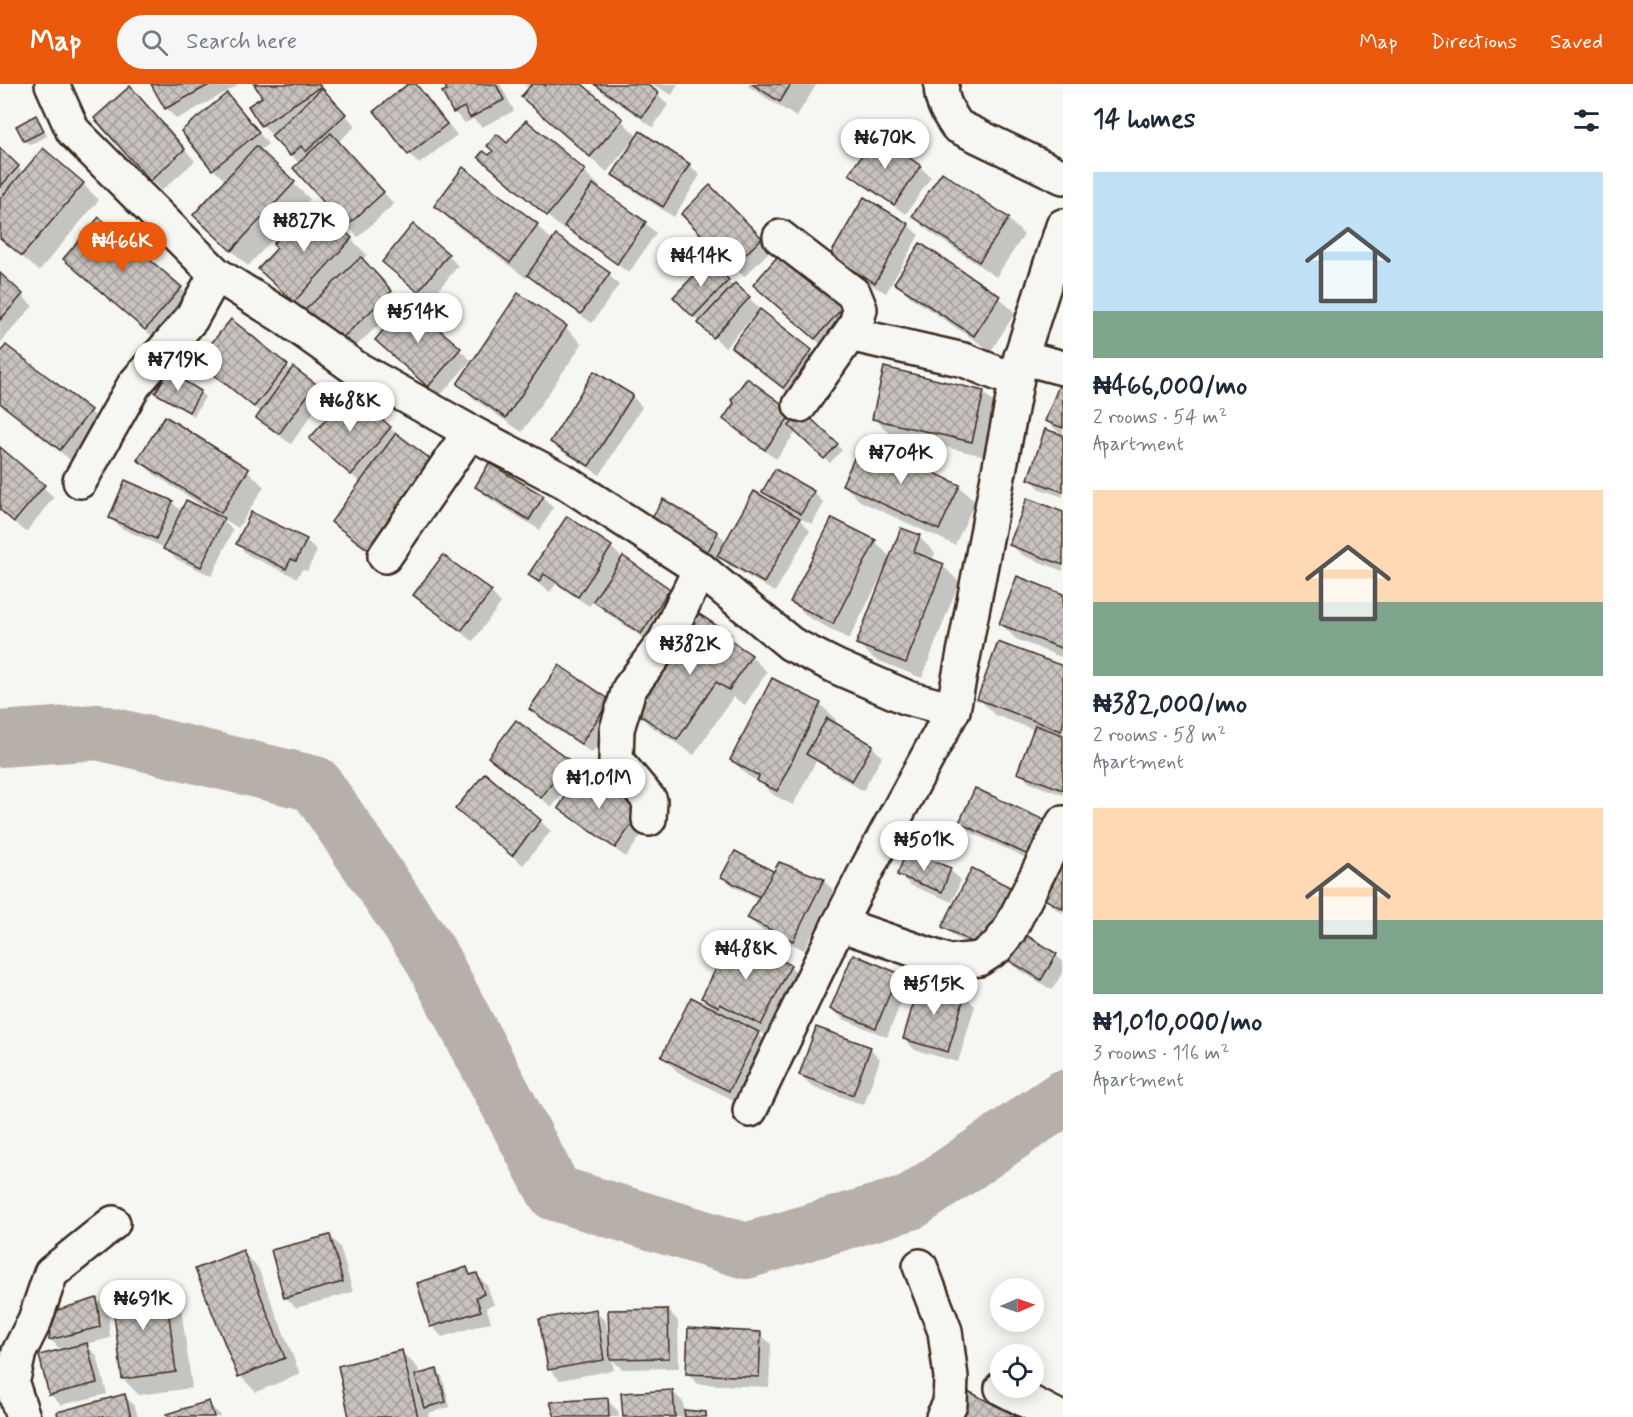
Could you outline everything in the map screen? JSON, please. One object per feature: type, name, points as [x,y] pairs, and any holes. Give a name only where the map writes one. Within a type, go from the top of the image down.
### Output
[{"type":"street","points":[[52,84],[73,130],[216,274],[284,317],[354,367],[564,481],[700,569],[791,644],[908,698],[953,710]]},
{"type":"street","points":[[942,84],[941,90],[948,112],[957,126],[1063,177]]},
{"type":"street","points":[[750,1110],[839,924],[953,710],[1019,369],[1063,226]]},
{"type":"street","points":[[780,237],[854,294],[860,309],[856,326],[800,405]]},
{"type":"street","points":[[80,481],[134,385],[191,319],[216,274]]},
{"type":"street","points":[[856,326],[862,337],[964,360],[1019,369],[1063,368]]},
{"type":"street","points":[[385,556],[470,432]]},
{"type":"street","points":[[649,819],[650,801],[616,760],[617,729],[629,689],[665,641],[700,569]]},
{"type":"street","points":[[839,924],[950,962],[979,959],[996,948],[1009,931],[1063,823]]},
{"type":"street","points":[[23,1417],[12,1384],[19,1352],[35,1320],[51,1273],[113,1223]]},
{"type":"street","points":[[920,1266],[945,1331],[951,1377],[950,1404],[943,1417]]},
{"type":"street","points":[[951,1377],[990,1382]]},
{"type":"street","points":[[1022,1398],[1059,1417]]},
{"type":"building","points":[[151,84],[211,84],[165,109]]},
{"type":"building","points":[[254,84],[319,84],[320,87],[261,126],[248,106],[262,97]]},
{"type":"building","points":[[408,84],[416,84],[447,124],[408,155],[374,111]]},
{"type":"building","points":[[444,84],[496,84],[504,100],[470,118],[464,107],[453,113],[442,92],[447,90]]},
{"type":"building","points":[[532,84],[545,86],[546,84],[582,84],[623,119],[590,157],[521,97]]},
{"type":"building","points":[[594,84],[646,84],[659,93],[642,117]]},
{"type":"building","points":[[752,84],[791,84],[780,102]]},
{"type":"building","points":[[130,86],[185,149],[150,181],[94,118]]},
{"type":"building","points":[[322,88],[346,114],[306,152],[301,146],[290,156],[271,136]]},
{"type":"building","points":[[227,93],[259,132],[212,170],[181,131]]},
{"type":"building","points":[[36,115],[44,131],[24,141],[16,126]]},
{"type":"building","points":[[526,120],[585,170],[547,216],[478,157],[483,151],[489,155],[493,151],[487,146],[497,134],[507,143]]},
{"type":"building","points":[[640,131],[690,164],[663,207],[612,175]]},
{"type":"building","points":[[331,133],[384,192],[346,227],[293,168]]},
{"type":"building","points":[[876,134],[921,166],[894,205],[849,174]]},
{"type":"building","points":[[256,146],[295,182],[231,251],[193,215]]},
{"type":"building","points":[[0,148],[19,166],[0,187]]},
{"type":"building","points":[[43,148],[84,183],[22,256],[0,238],[0,199]]},
{"type":"building","points":[[463,167],[538,224],[510,263],[434,206]]},
{"type":"building","points":[[942,172],[1009,218],[979,262],[912,216]]},
{"type":"building","points":[[593,184],[646,222],[617,264],[564,226]]},
{"type":"building","points":[[710,185],[762,238],[733,267],[681,214]]},
{"type":"building","points":[[864,197],[909,224],[875,283],[829,257]]},
{"type":"building","points":[[316,205],[352,238],[294,302],[258,269],[277,248],[273,244],[287,229],[291,233]]},
{"type":"building","points":[[99,217],[182,287],[145,330],[63,259]]},
{"type":"building","points":[[413,224],[449,254],[418,292],[382,262]]},
{"type":"building","points":[[556,235],[610,273],[581,314],[527,275]]},
{"type":"building","points":[[920,243],[1000,296],[974,336],[894,283]]},
{"type":"building","points":[[783,250],[845,305],[815,339],[753,285]]},
{"type":"building","points":[[361,257],[392,291],[336,344],[305,310]]},
{"type":"building","points":[[709,260],[729,280],[693,317],[673,297]]},
{"type":"building","points":[[0,273],[23,294],[0,320]]},
{"type":"building","points":[[735,283],[750,297],[713,338],[698,323]]},
{"type":"building","points":[[518,293],[567,326],[506,418],[457,384]]},
{"type":"building","points":[[407,302],[461,348],[428,387],[375,340]]},
{"type":"building","points":[[760,309],[812,350],[783,388],[731,347]]},
{"type":"building","points":[[231,319],[288,365],[254,407],[197,361]]},
{"type":"building","points":[[6,345],[91,410],[60,450],[0,403],[0,353]]},
{"type":"building","points":[[293,367],[316,384],[279,434],[256,418]]},
{"type":"building","points":[[884,367],[984,391],[972,442],[872,419]]},
{"type":"building","points":[[168,371],[201,391],[189,412],[155,393]]},
{"type":"building","points":[[594,371],[633,395],[589,466],[550,442]]},
{"type":"building","points":[[1063,375],[1063,428],[1045,421]]},
{"type":"building","points":[[747,378],[793,412],[765,450],[723,419],[734,403],[731,400]]},
{"type":"building","points":[[350,392],[391,427],[351,475],[309,439]]},
{"type":"building","points":[[803,411],[838,444],[824,459],[789,426]]},
{"type":"building","points":[[165,416],[249,469],[221,513],[137,460]]},
{"type":"building","points":[[1045,429],[1063,435],[1063,492],[1028,479]]},
{"type":"building","points":[[396,433],[437,464],[373,553],[331,522]]},
{"type":"building","points":[[863,439],[960,485],[939,530],[842,485]]},
{"type":"building","points":[[0,447],[45,485],[14,522],[0,510]]},
{"type":"building","points":[[489,463],[544,496],[529,520],[475,487]]},
{"type":"building","points":[[775,469],[814,491],[801,514],[762,492]]},
{"type":"building","points":[[125,480],[173,501],[156,539],[109,518]]},
{"type":"building","points":[[754,491],[800,518],[764,583],[717,556]]},
{"type":"building","points":[[1027,498],[1063,512],[1063,565],[1009,545]]},
{"type":"building","points":[[663,499],[718,532],[706,555],[650,522]]},
{"type":"building","points":[[186,500],[224,518],[201,567],[163,549]]},
{"type":"building","points":[[251,512],[307,539],[296,561],[291,559],[286,569],[236,544]]},
{"type":"building","points":[[567,516],[612,546],[578,597],[544,574],[539,582],[528,575]]},
{"type":"building","points":[[832,518],[876,540],[833,624],[790,602]]},
{"type":"building","points":[[901,528],[920,535],[914,552],[944,564],[906,663],[856,644]]},
{"type":"building","points":[[443,555],[492,591],[461,631],[413,595]]},
{"type":"building","points":[[623,556],[670,589],[641,634],[593,601]]},
{"type":"building","points":[[1017,576],[1063,594],[1063,649],[999,624]]},
{"type":"building","points":[[696,612],[731,635],[728,639],[752,655],[729,690],[716,682],[677,740],[631,709]]},
{"type":"building","points":[[998,642],[1063,666],[1063,726],[1061,731],[977,699]]},
{"type":"building","points":[[559,665],[610,700],[581,744],[529,709]]},
{"type":"building","points":[[772,678],[821,703],[777,791],[757,781],[759,776],[730,760]]},
{"type":"building","points":[[827,718],[873,745],[852,781],[806,754]]},
{"type":"building","points":[[516,720],[569,760],[541,798],[488,757]]},
{"type":"building","points":[[1035,725],[1063,735],[1063,790],[1017,773]]},
{"type":"building","points":[[583,771],[641,811],[615,848],[558,808]]},
{"type":"building","points":[[485,773],[541,820],[512,856],[455,809]]},
{"type":"building","points":[[975,788],[1057,826],[1041,861],[959,823]]},
{"type":"building","points":[[735,851],[775,872],[762,898],[721,877]]},
{"type":"building","points":[[907,851],[951,868],[942,892],[897,875]]},
{"type":"building","points":[[779,862],[824,879],[793,941],[747,918]]},
{"type":"building","points":[[1063,863],[1063,909],[1044,899]]},
{"type":"building","points":[[972,868],[1014,889],[985,949],[942,927]]},
{"type":"building","points":[[1016,929],[1057,954],[1041,980],[1000,955]]},
{"type":"building","points":[[733,936],[791,965],[761,1025],[720,1004],[719,1007],[701,998]]},
{"type":"building","points":[[853,954],[898,973],[876,1028],[830,1009]]},
{"type":"building","points":[[920,980],[965,994],[948,1052],[903,1039]]},
{"type":"building","points":[[691,997],[759,1032],[729,1091],[661,1057]]},
{"type":"building","points":[[816,1027],[871,1047],[853,1095],[799,1075]]},
{"type":"building","points":[[330,1235],[343,1282],[284,1298],[271,1250]]},
{"type":"building","points":[[243,1250],[285,1358],[238,1377],[195,1269]]},
{"type":"building","points":[[467,1267],[470,1275],[477,1273],[484,1294],[476,1297],[481,1311],[430,1327],[417,1283]]},
{"type":"building","points":[[165,1283],[176,1372],[122,1379],[111,1290]]},
{"type":"building","points":[[97,1298],[100,1327],[49,1340],[51,1312]]},
{"type":"building","points":[[596,1309],[604,1360],[548,1370],[539,1319]]},
{"type":"building","points":[[668,1309],[669,1358],[610,1359],[608,1310]]},
{"type":"building","points":[[688,1328],[761,1332],[759,1377],[686,1374]]},
{"type":"building","points":[[87,1343],[97,1383],[49,1395],[39,1355]]},
{"type":"building","points":[[402,1350],[418,1417],[349,1417],[338,1366]]},
{"type":"building","points":[[437,1369],[446,1402],[424,1408],[415,1375]]},
{"type":"building","points":[[962,1388],[1018,1417],[947,1417]]},
{"type":"building","points":[[673,1390],[675,1417],[623,1417],[621,1393]]},
{"type":"building","points":[[125,1394],[131,1417],[58,1417],[57,1412]]},
{"type":"building","points":[[608,1398],[609,1417],[555,1417],[550,1402]]},
{"type":"building","points":[[209,1401],[214,1417],[169,1417],[166,1414]]},
{"type":"building","points":[[684,1410],[706,1412],[706,1417],[685,1417]]},
{"type":"waterway","points":[[0,739],[98,732],[315,784],[429,953],[555,1193],[746,1251],[911,1202],[1063,1098]]}]
